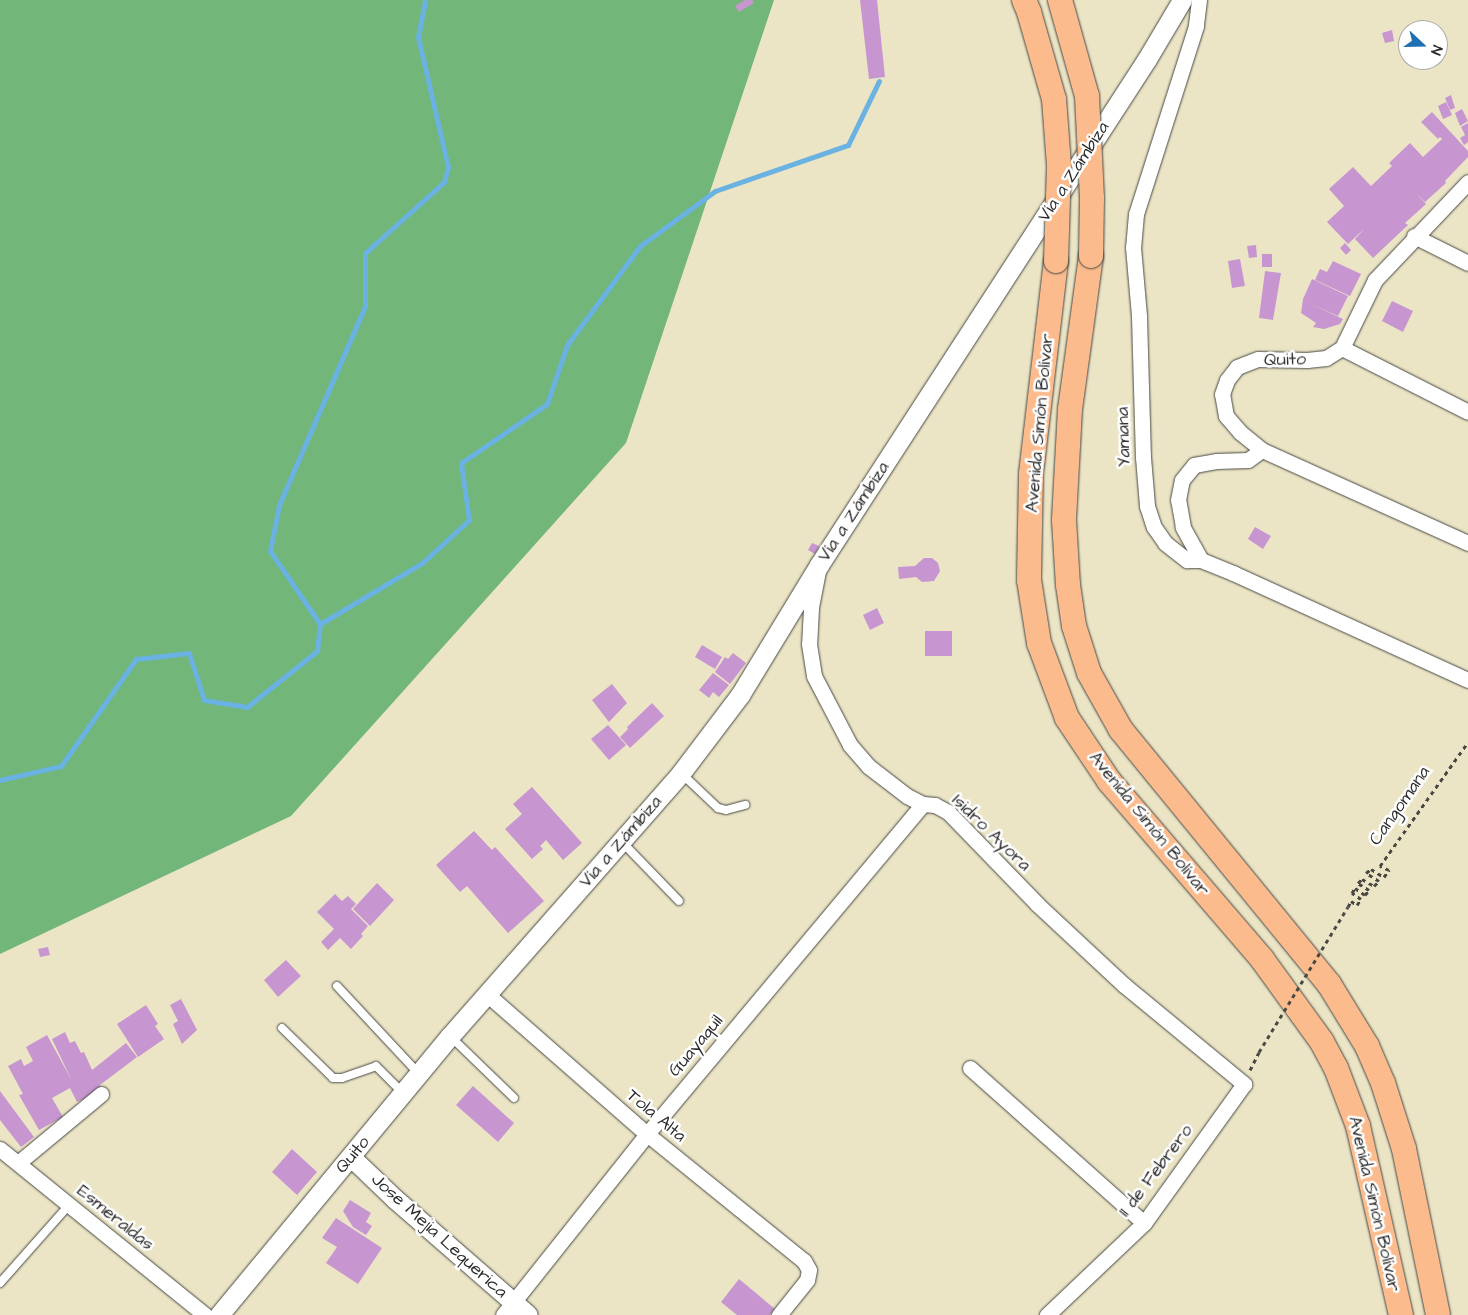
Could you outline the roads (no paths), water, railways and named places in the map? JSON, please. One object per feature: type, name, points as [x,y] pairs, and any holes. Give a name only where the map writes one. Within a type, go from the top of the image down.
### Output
[{"type":"highway","name":"Avenida Simón Bolívar","points":[[1024,0],[1054,99],[1059,166],[1056,261],[1031,474],[1030,580],[1039,643],[1067,718],[1109,781],[1262,959],[1322,1042],[1336,1068],[1358,1126],[1401,1315]]},
{"type":"highway","name":"Avenida Simón Bolívar","points":[[1060,0],[1087,96],[1092,198],[1091,256],[1070,409],[1064,520],[1068,586],[1074,626],[1089,673],[1121,730],[1329,984],[1367,1046],[1382,1083],[1404,1149],[1438,1315]]},
{"type":"street","name":"Vía a Zámbiza","points":[[488,995],[681,773],[740,695],[819,565],[1147,59],[1182,0]]},
{"type":"street","name":"Yamana","points":[[1199,0],[1196,26],[1136,214],[1133,247],[1139,316],[1143,457],[1147,506],[1154,527],[1165,543],[1187,560],[1201,560],[1468,680]]},
{"type":"street","points":[[1468,182],[1414,236],[1375,280],[1342,348],[1468,412]]},
{"type":"street","points":[[1414,236],[1468,263]]},
{"type":"street","name":"Quito","points":[[1262,450],[1240,432],[1226,416],[1222,394],[1227,380],[1237,367],[1258,359],[1307,360],[1326,358],[1342,348]]},
{"type":"street","points":[[1201,560],[1183,527],[1178,500],[1182,480],[1194,465],[1216,461],[1248,460],[1262,450],[1468,543]]},
{"type":"street","name":"Isidro Ayora","points":[[819,565],[809,644],[814,676],[850,745],[868,766],[906,796],[922,804],[935,805],[948,812],[1037,904],[1124,985],[1244,1084]]},
{"type":"street","name":"Guayaquil","points":[[508,1309],[647,1134],[922,804]]},
{"type":"street","name":"Quito","points":[[219,1315],[420,1076],[450,1036],[488,995]]},
{"type":"street","name":"Tola Alta","points":[[488,995],[647,1134],[804,1261],[809,1270],[807,1280],[779,1315]]},
{"type":"street","points":[[970,1068],[1144,1223]]},
{"type":"street","name":"11 de Febrero","points":[[1047,1315],[1144,1223],[1244,1084]]},
{"type":"street","points":[[18,1163],[101,1094]]},
{"type":"street","name":"Esmeraldas","points":[[0,1149],[206,1315]]},
{"type":"street","name":"Jose Mejia Lequerica","points":[[351,1157],[508,1309],[528,1315]]},
{"type":"lane","points":[[681,773],[718,808],[726,810],[745,805]]},
{"type":"lane","points":[[622,842],[679,900]]},
{"type":"lane","points":[[337,986],[420,1076]]},
{"type":"lane","points":[[282,1028],[333,1078],[342,1078],[376,1066],[393,1081],[404,1095]]},
{"type":"lane","points":[[450,1036],[514,1098]]},
{"type":"lane","points":[[0,1283],[69,1205]]},
{"type":"waterway","points":[[320,624],[270,551],[279,505],[365,306],[365,253],[444,182],[448,167],[418,37],[425,0]]},
{"type":"waterway","points":[[0,780],[61,766],[136,659],[189,653],[204,700],[247,707],[317,651],[320,624],[422,563],[469,520],[461,463],[547,404],[567,345],[640,246],[715,191],[848,145],[879,81]]}]
